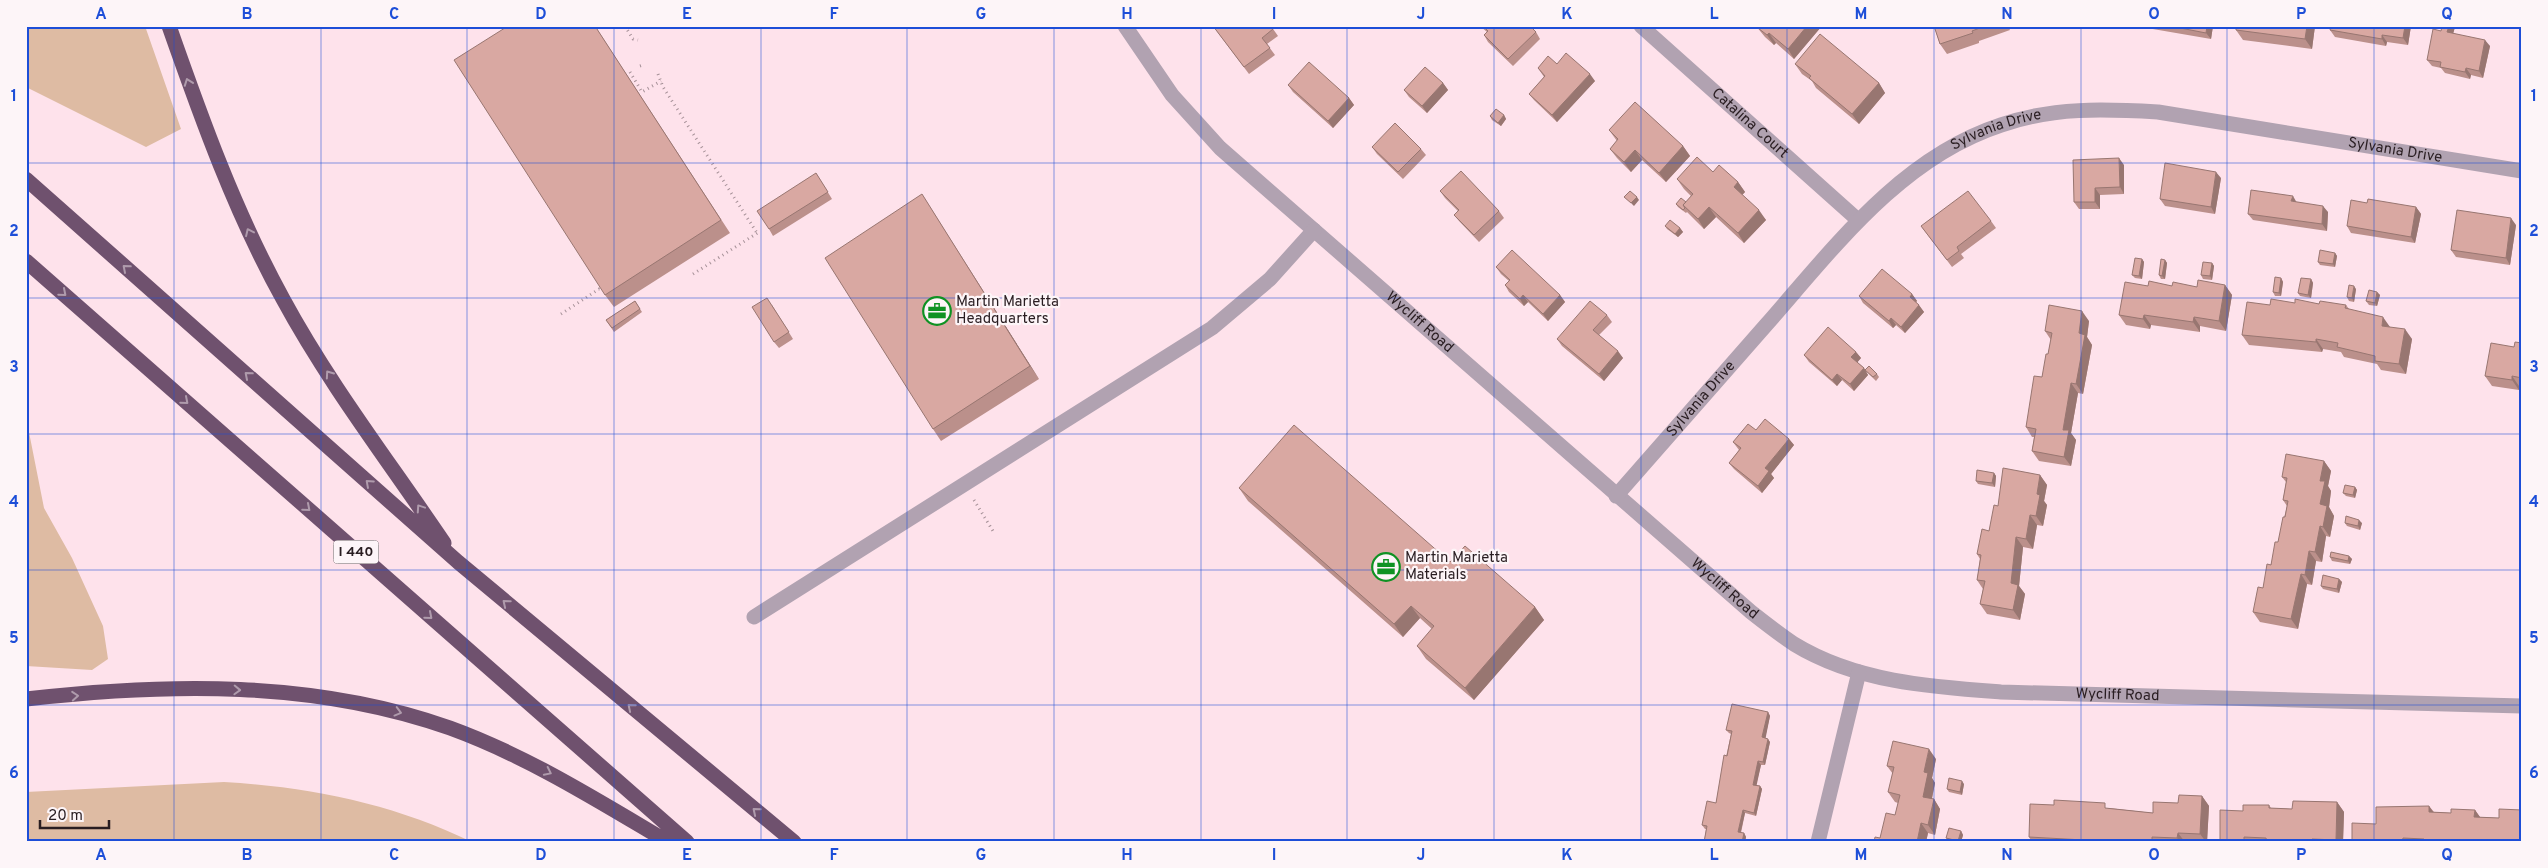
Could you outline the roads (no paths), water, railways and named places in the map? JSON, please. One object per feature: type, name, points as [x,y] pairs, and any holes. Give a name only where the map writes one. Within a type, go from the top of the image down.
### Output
[{"type":"highway","points":[[169,26],[230,193],[283,300],[316,356],[458,562]]},
{"type":"highway","points":[[26,179],[458,562],[794,842]]},
{"type":"highway","name":"I 440","points":[[26,261],[687,842]]},
{"type":"highway","points":[[26,699],[185,688],[271,691],[320,696],[378,707],[451,729],[504,751],[557,777],[668,842]]},
{"type":"street","name":"Wycliff Road","points":[[1124,26],[1151,68],[1194,121],[1220,148],[1616,496],[1751,612],[1795,644],[1859,672],[1902,682],[2001,692],[2522,706]]},
{"type":"street","name":"Catalina Court","points":[[1641,26],[1858,220]]},
{"type":"street","name":"Sylvania Drive","points":[[1616,496],[1858,220],[1906,177],[1949,148],[2000,125],[2057,111],[2102,108],[2158,112],[2522,171]]},
{"type":"street","points":[[754,616],[1212,328],[1270,279],[1314,230]]},
{"type":"street","points":[[1818,842],[1859,672]]},
{"type":"place","name":"Martin Marietta Headquarters","points":[[937,311]]},
{"type":"place","name":"Martin Marietta Materials","points":[[1386,567]]}]
